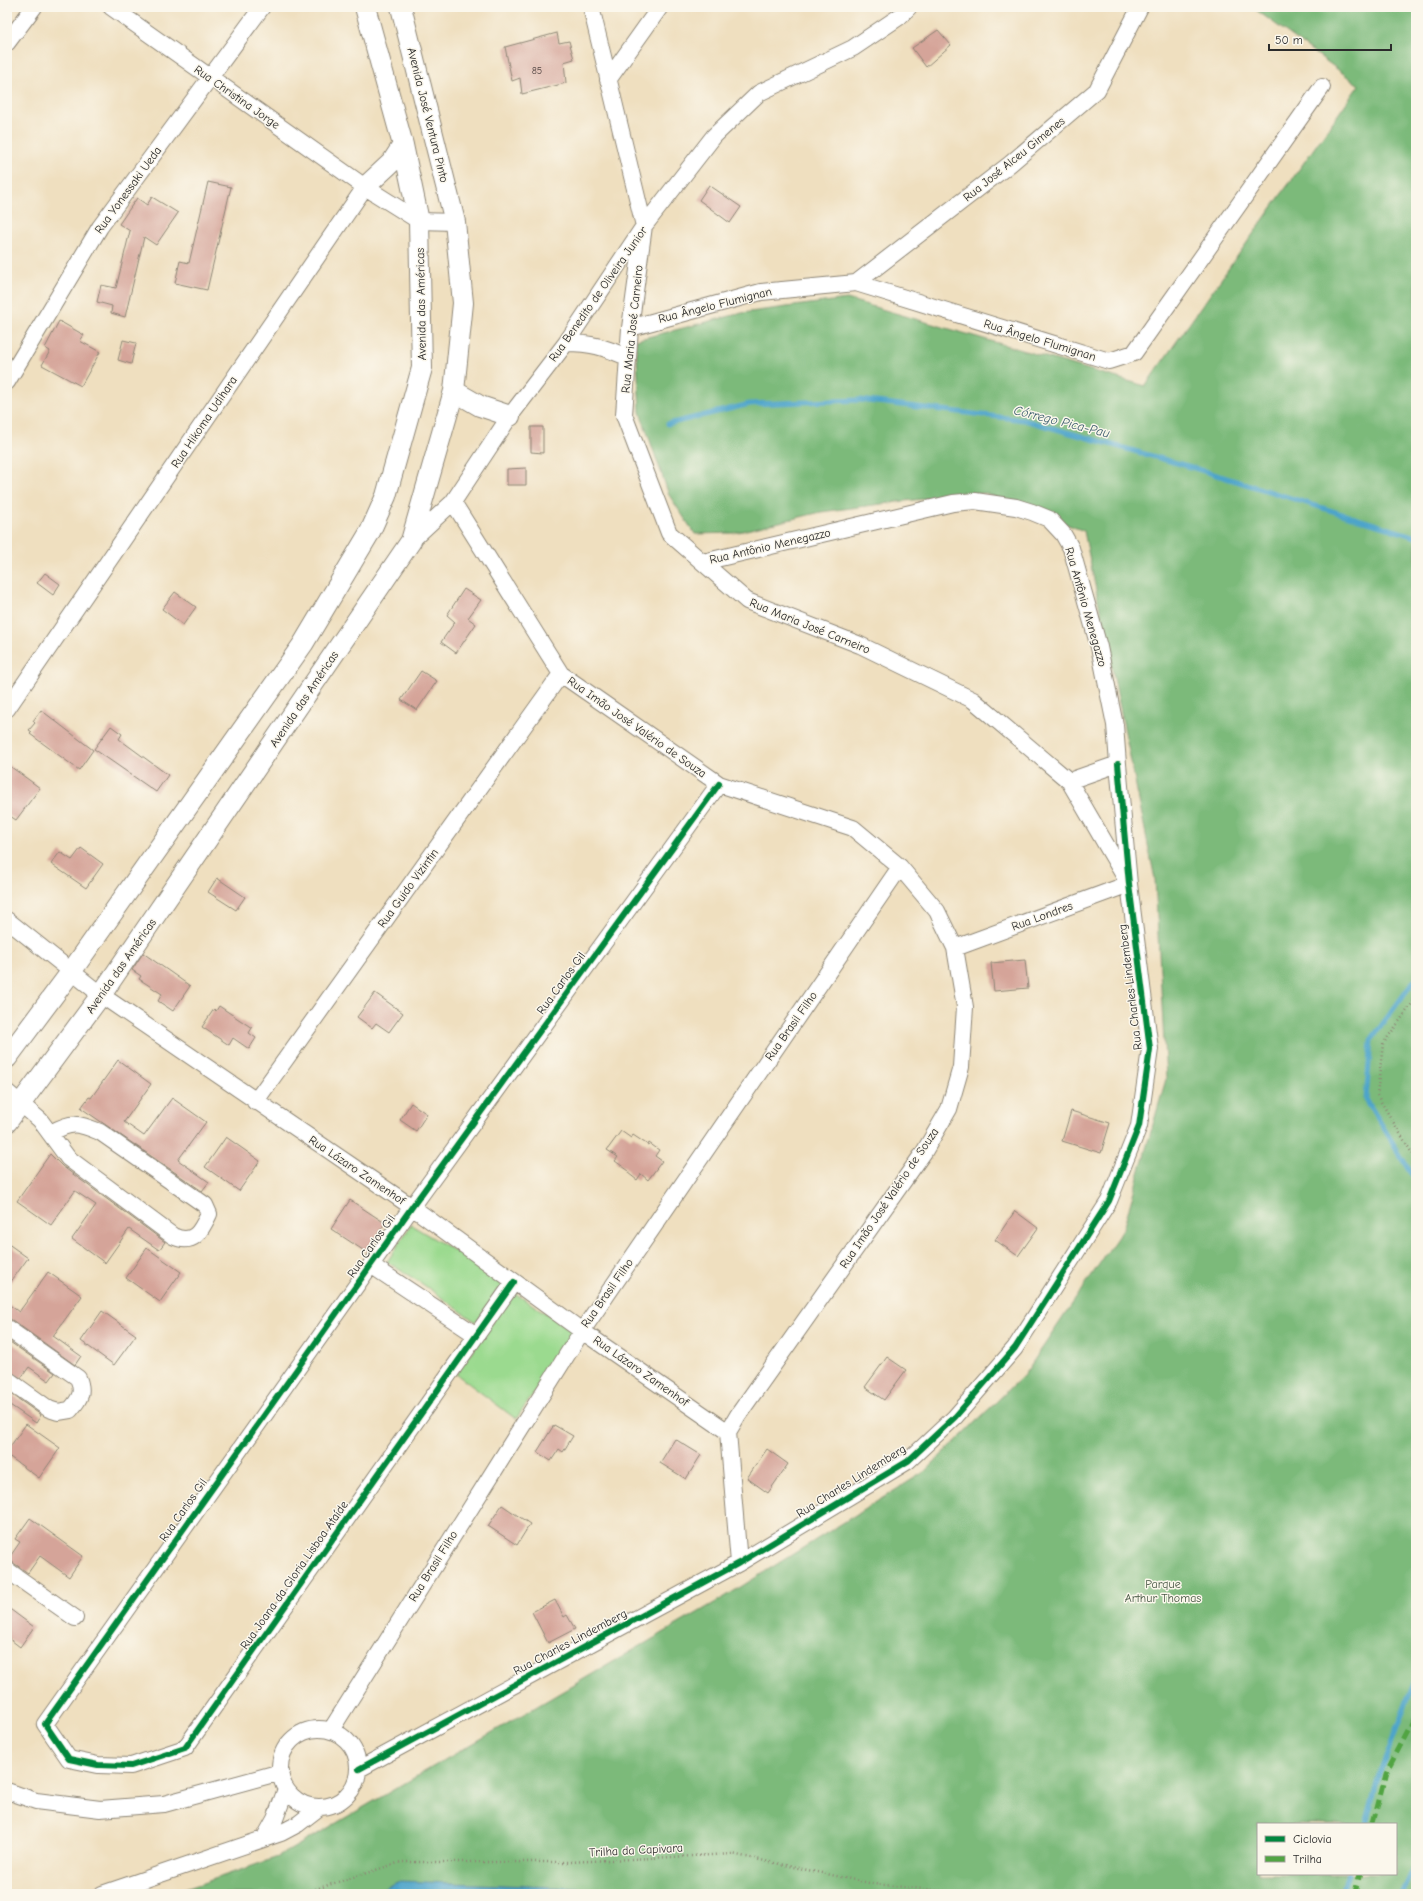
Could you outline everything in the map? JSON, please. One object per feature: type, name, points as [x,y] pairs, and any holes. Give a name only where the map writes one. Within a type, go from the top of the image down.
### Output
[{"type":"main road","points":[[365,7],[403,144],[418,221]]},
{"type":"main road","name":"Avenida José Ventura Pinto","points":[[401,7],[455,222]]},
{"type":"main road","points":[[364,187],[392,162],[403,144]]},
{"type":"main road","name":"Avenida das Américas","points":[[7,1058],[71,972],[303,644],[370,532],[386,496],[422,368],[418,221]]},
{"type":"main road","name":"Avenida das Américas","points":[[7,1122],[14,1097],[101,996],[411,541],[454,391],[463,303],[455,222]]},
{"type":"main road","points":[[454,391],[480,406],[510,416]]},
{"type":"street","points":[[7,43],[34,7]]},
{"type":"street","name":"Rua Christina Jorge","points":[[111,7],[364,187]]},
{"type":"street","name":"Rua Yonessaki Ueda","points":[[7,382],[100,227],[262,7]]},
{"type":"street","name":"Rua Maria José Carneiro","points":[[591,7],[644,226],[630,328],[624,415],[669,532],[747,601],[860,645],[973,700],[1069,781]]},
{"type":"street","points":[[608,80],[660,7]]},
{"type":"street","name":"Rua Benedito de Oliveira Junior","points":[[411,541],[453,502],[510,416],[566,343],[644,226],[714,136],[759,93],[853,48],[899,17],[909,7]]},
{"type":"street","name":"Rua José Alceu Gimenes","points":[[856,283],[1010,164],[1097,90],[1140,7]]},
{"type":"street","name":"Rua Ângelo Flumignan","points":[[630,328],[761,292],[856,283],[1109,361],[1134,353],[1322,87]]},
{"type":"street","points":[[364,187],[418,221],[455,222]]},
{"type":"street","name":"Rua Hikoma Udihara","points":[[7,709],[364,187]]},
{"type":"street","points":[[566,343],[588,343],[601,346],[627,357]]},
{"type":"street","name":"Rua Antônio Menegazzo","points":[[703,562],[953,503],[975,501],[1016,507],[1049,518],[1063,534],[1071,548],[1099,647],[1116,725],[1129,884]]},
{"type":"street","name":"Rua Imão José Valério de Souza","points":[[453,502],[561,674],[719,784],[853,828],[900,868],[937,911],[955,948],[965,1007],[961,1067],[949,1108],[924,1152],[738,1415],[728,1432]]},
{"type":"street","name":"Rua Guido Vizintin","points":[[255,1102],[561,674]]},
{"type":"street","points":[[1069,781],[1118,764]]},
{"type":"street","name":"Rua Charles Lindemberg","points":[[359,1769],[739,1563],[908,1461],[955,1417],[1015,1348],[1109,1202],[1139,1126],[1150,1048],[1129,884],[1069,781]]},
{"type":"street","name":"Rua Carlos Gil","points":[[45,1724],[412,1207],[719,784]]},
{"type":"street","name":"Rua Brasil Filho","points":[[331,1730],[582,1331],[900,868]]},
{"type":"street","name":"Rua Londres","points":[[955,948],[1129,884]]},
{"type":"street","name":"Rua Lázaro Zamenhof","points":[[7,920],[101,996],[255,1102],[412,1207],[582,1331],[728,1432]]},
{"type":"street","points":[[14,1097],[40,1120],[68,1158],[173,1236],[182,1241],[190,1239],[201,1231],[209,1214],[205,1205],[100,1132],[83,1125],[65,1125],[50,1133]]},
{"type":"street","points":[[371,1265],[476,1335]]},
{"type":"street","name":"Rua Joana da Gloria Lisboa Ataíde","points":[[45,1724],[69,1759],[98,1765],[131,1766],[186,1748],[514,1282]]},
{"type":"street","points":[[7,1328],[78,1378],[82,1386],[80,1398],[70,1410],[58,1412],[49,1409],[7,1380]]},
{"type":"street","points":[[728,1432],[739,1563]]},
{"type":"street","points":[[7,1570],[75,1618]]},
{"type":"street","points":[[319,1728],[331,1730],[344,1737],[351,1745],[356,1754],[359,1769],[357,1781],[347,1796],[332,1806],[308,1806],[297,1801],[286,1789],[281,1772],[282,1754],[288,1743],[297,1735],[308,1730],[319,1728]]},
{"type":"street","points":[[7,1791],[36,1801],[100,1809],[164,1804],[281,1772]]},
{"type":"street","points":[[265,1837],[275,1819],[286,1789]]},
{"type":"street","points":[[102,1894],[265,1837],[281,1833],[298,1824],[320,1807]]},
{"type":"path","points":[[1416,998],[1383,1044],[1377,1095],[1416,1160]]},
{"type":"green space","name":"Parque Arthur Thomas","points":[[1252,7],[1416,7],[1416,1894],[171,1894],[278,1857],[723,1598],[924,1472],[1024,1375],[1123,1229],[1166,1079],[1155,879],[1084,531],[985,493],[904,501],[821,512],[734,533],[695,534],[669,495],[640,412],[636,340],[742,313],[847,299],[1145,386],[1359,85]]},
{"type":"green space","points":[[411,1225],[507,1282],[476,1322],[421,1283],[387,1262]]},
{"type":"green space","points":[[513,1292],[576,1333],[516,1419],[456,1374]]},
{"type":"water","points":[[400,1881],[704,1893],[711,1894],[369,1894]]},
{"type":"building","points":[[938,30],[951,45],[926,67],[912,48]]},
{"type":"building","points":[[557,33],[559,43],[569,41],[574,59],[564,62],[566,83],[522,94],[520,78],[512,81],[505,47]]},
{"type":"building","points":[[208,182],[231,187],[207,290],[175,283],[180,261],[189,263]]},
{"type":"building","points":[[709,185],[741,207],[730,223],[699,200]]},
{"type":"building","points":[[152,197],[178,213],[156,245],[144,237],[125,317],[111,313],[112,306],[97,302],[101,285],[116,288],[130,231],[119,224],[137,198],[147,205]]},
{"type":"building","points":[[59,321],[84,335],[80,341],[100,352],[81,386],[42,365],[50,351],[45,348]]},
{"type":"building","points":[[123,340],[136,343],[131,364],[118,360]]},
{"type":"building","points":[[531,427],[543,427],[543,453],[531,452]]},
{"type":"building","points":[[526,468],[526,485],[507,485],[507,469]]},
{"type":"building","points":[[45,573],[60,584],[53,595],[37,583]]},
{"type":"building","points":[[464,589],[481,600],[468,618],[476,624],[456,653],[441,642],[455,622],[447,615]]},
{"type":"building","points":[[175,592],[196,607],[183,625],[162,609]]},
{"type":"building","points":[[421,671],[437,681],[417,710],[401,700]]},
{"type":"building","points":[[41,710],[93,750],[79,770],[30,734],[32,732],[29,730],[35,723],[33,721]]},
{"type":"building","points":[[111,726],[122,734],[119,739],[168,775],[156,792],[94,749]]},
{"type":"building","points":[[7,764],[40,788],[16,820],[7,814]]},
{"type":"building","points":[[81,848],[103,864],[86,888],[51,864],[60,852],[72,860]]},
{"type":"building","points":[[217,878],[245,897],[236,910],[208,892]]},
{"type":"building","points":[[143,953],[190,986],[173,1011],[158,1001],[162,994],[139,979],[141,976],[132,970]]},
{"type":"building","points":[[1025,960],[1028,988],[994,991],[991,963]]},
{"type":"building","points":[[375,993],[403,1013],[389,1032],[376,1023],[372,1028],[357,1017]]},
{"type":"building","points":[[219,1006],[252,1028],[249,1033],[256,1038],[249,1049],[233,1038],[229,1045],[202,1027],[214,1009],[216,1011]]},
{"type":"building","points":[[118,1060],[151,1084],[124,1122],[144,1136],[172,1098],[206,1122],[178,1160],[209,1182],[202,1191],[81,1108],[89,1097],[91,1098]]},
{"type":"building","points":[[411,1103],[427,1114],[416,1131],[400,1120]]},
{"type":"building","points":[[1071,1111],[1110,1123],[1101,1153],[1062,1141]]},
{"type":"building","points":[[621,1131],[631,1138],[633,1135],[648,1145],[649,1143],[659,1150],[655,1156],[662,1161],[648,1180],[641,1174],[637,1180],[628,1173],[629,1171],[615,1161],[618,1157],[607,1150]]},
{"type":"building","points":[[226,1137],[260,1161],[239,1191],[205,1167]]},
{"type":"building","points":[[50,1154],[62,1166],[165,1242],[159,1250],[129,1229],[105,1263],[72,1239],[96,1205],[75,1191],[51,1225],[17,1201]]},
{"type":"building","points":[[350,1200],[385,1223],[366,1252],[331,1229]]},
{"type":"building","points":[[1015,1211],[1038,1228],[1018,1256],[995,1240]]},
{"type":"building","points":[[7,1243],[28,1258],[7,1287]]},
{"type":"building","points":[[147,1248],[181,1272],[160,1302],[126,1278]]},
{"type":"building","points":[[48,1272],[82,1296],[53,1336],[81,1356],[75,1365],[12,1320],[7,1319],[7,1303],[19,1312]]},
{"type":"building","points":[[102,1311],[136,1335],[114,1365],[81,1341]]},
{"type":"building","points":[[7,1340],[55,1373],[49,1381],[29,1367],[21,1378],[7,1370]]},
{"type":"building","points":[[887,1357],[906,1370],[884,1400],[865,1387]]},
{"type":"building","points":[[7,1391],[41,1415],[36,1423],[7,1403]]},
{"type":"building","points":[[26,1424],[60,1448],[39,1478],[7,1455],[7,1451]]},
{"type":"building","points":[[554,1425],[573,1436],[563,1452],[559,1449],[551,1461],[537,1452]]},
{"type":"building","points":[[675,1439],[701,1455],[686,1479],[660,1463]]},
{"type":"building","points":[[767,1449],[788,1464],[768,1493],[747,1478]]},
{"type":"building","points":[[502,1505],[530,1524],[517,1545],[488,1526]]},
{"type":"building","points":[[30,1518],[83,1556],[69,1577],[40,1556],[28,1573],[12,1562],[7,1561],[20,1542],[15,1539]]},
{"type":"building","points":[[555,1600],[564,1617],[567,1615],[575,1629],[548,1643],[532,1612]]},
{"type":"building","points":[[7,1607],[34,1627],[20,1647],[7,1637]]},
{"type":"waterway","name":"Córrego Pica-Pau","points":[[668,424],[750,404],[860,400],[1024,420],[1191,467],[1416,537]]},
{"type":"waterway","points":[[1416,978],[1371,1040],[1366,1099],[1416,1181]]},
{"type":"waterway","points":[[1366,1823],[1380,1772],[1416,1678]]},
{"type":"waterway","points":[[1401,1894],[1416,1861]]},
{"type":"waterway","points":[[1341,1894],[1349,1875]]},
{"type":"marked path","points":[[1373,1823],[1386,1773],[1416,1716]]},
{"type":"marked path","points":[[1354,1894],[1360,1875]]},
{"type":"cycle path","points":[[359,1769],[739,1563],[908,1461],[955,1417],[1015,1348],[1109,1201],[1139,1126],[1150,1049],[1129,884],[1118,764]]},
{"type":"cycle path","points":[[514,1282],[185,1748],[131,1766],[98,1765],[69,1759],[45,1724],[412,1207],[719,784]]}]
